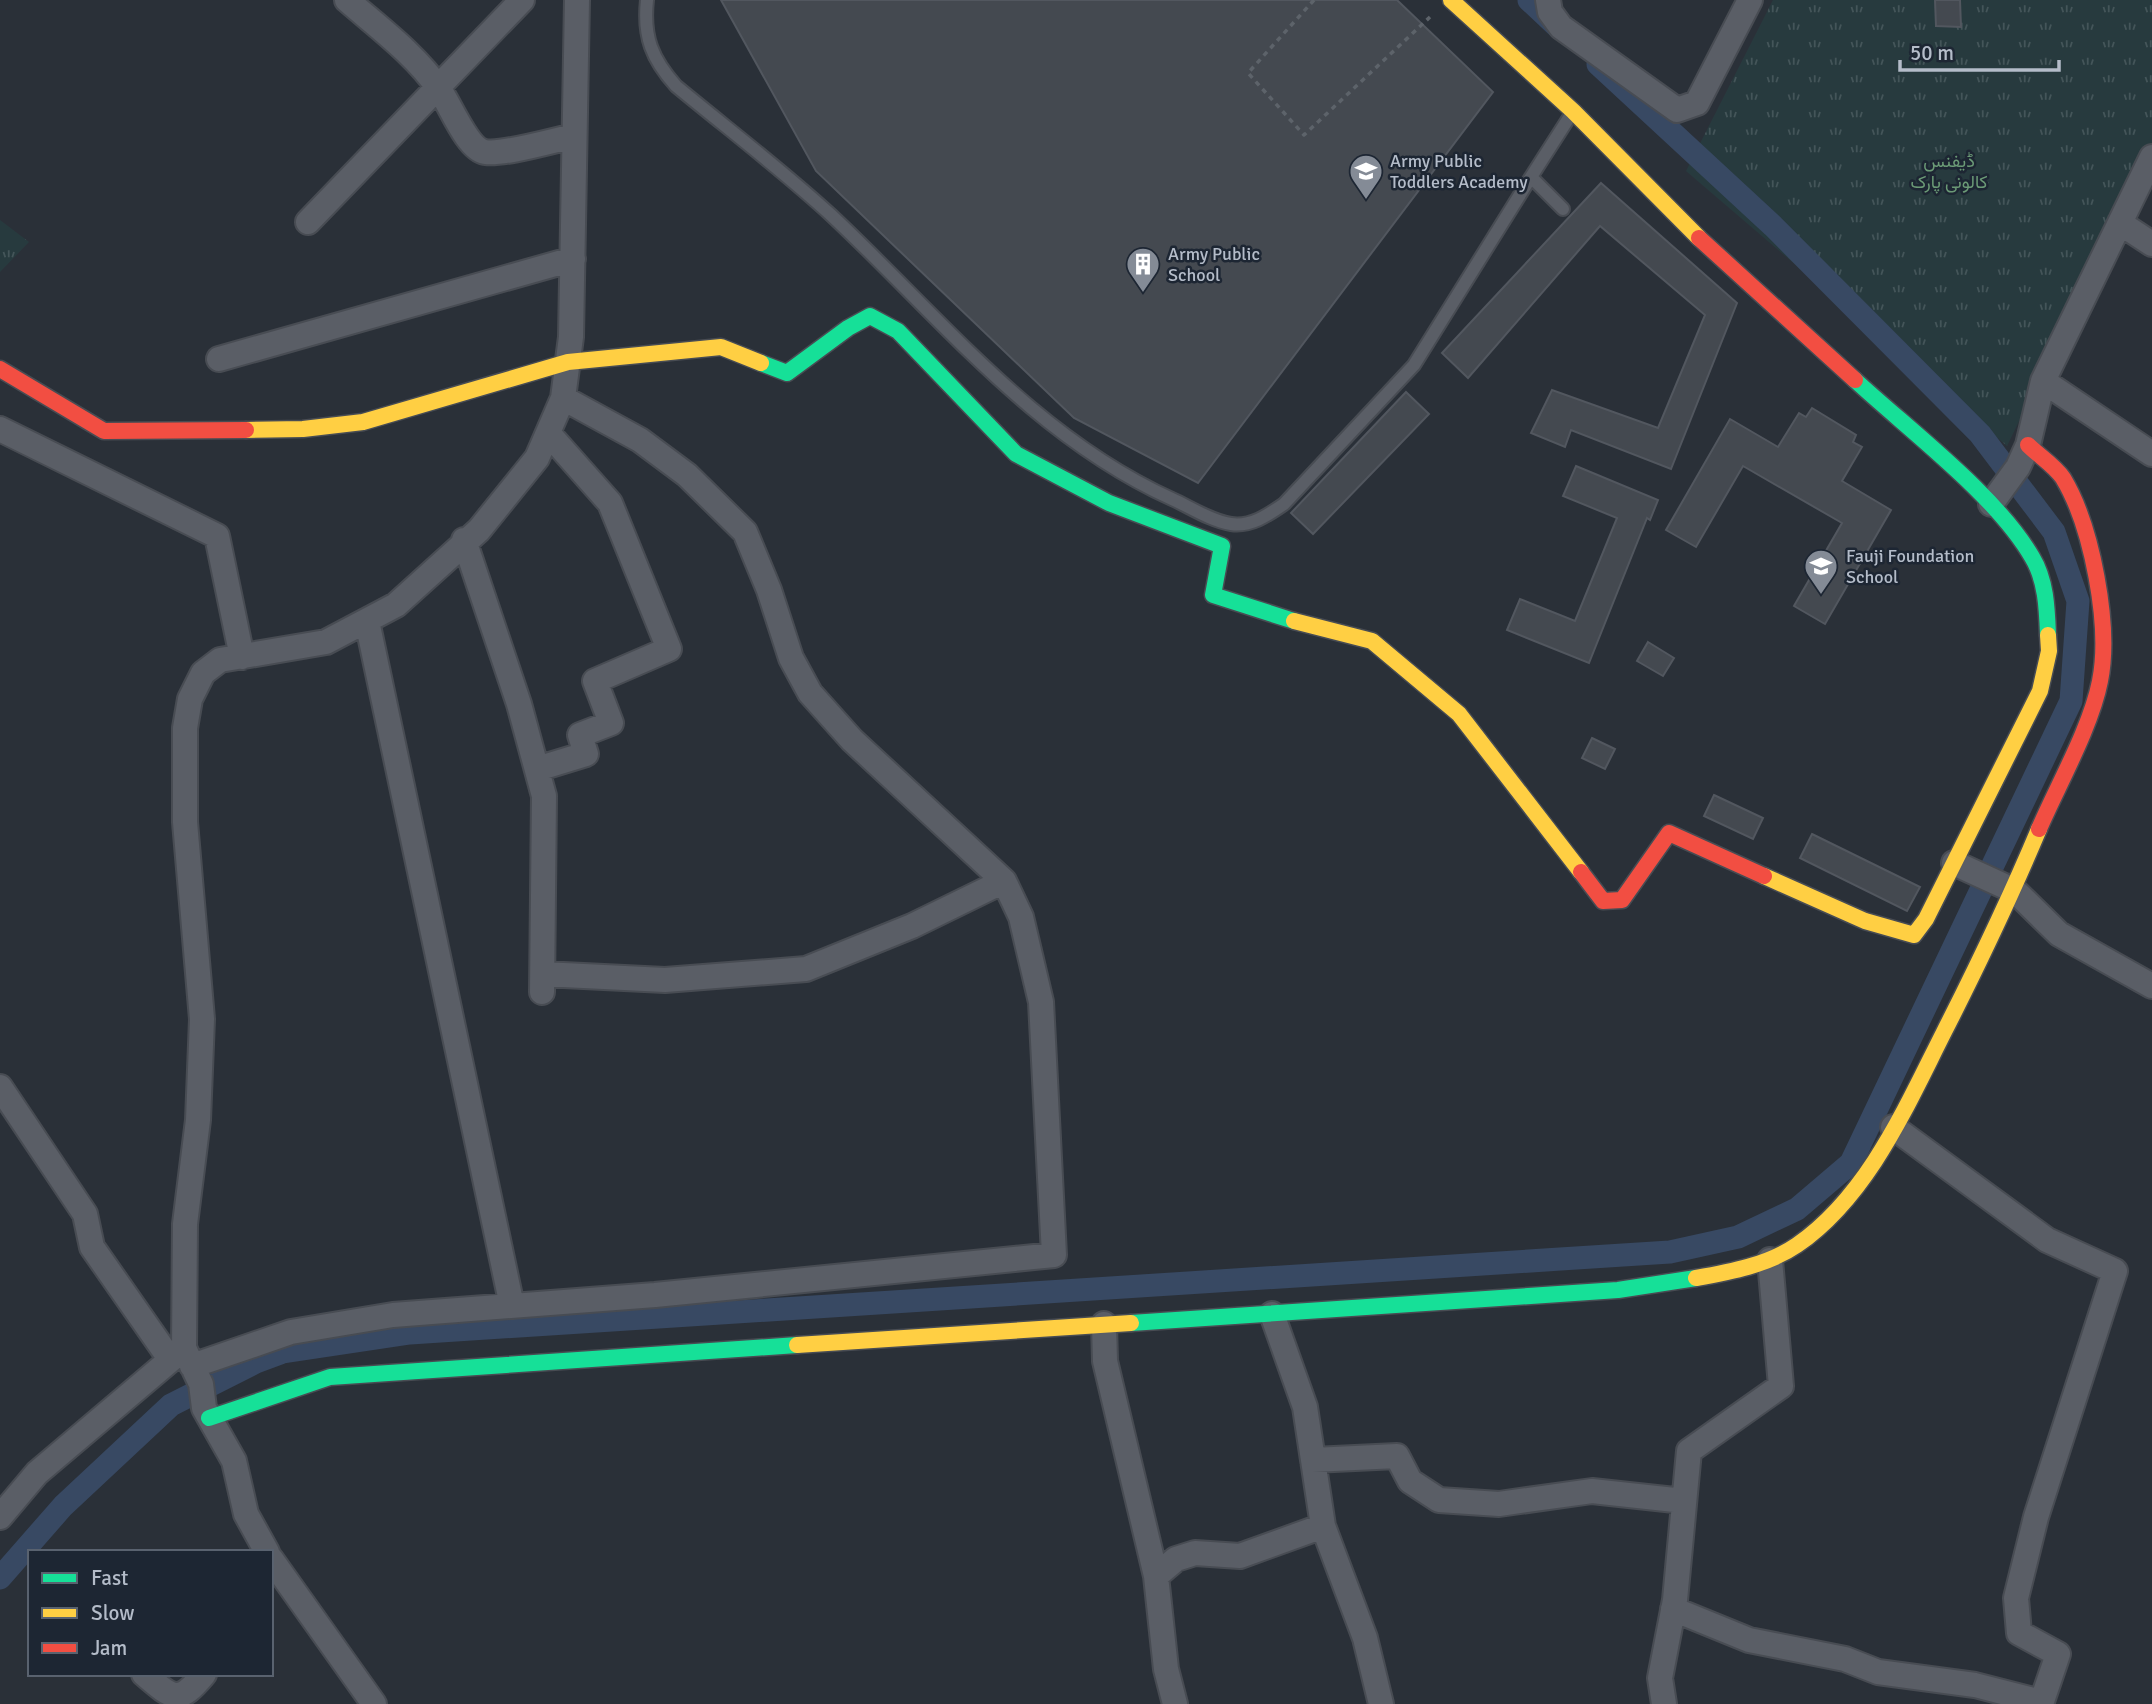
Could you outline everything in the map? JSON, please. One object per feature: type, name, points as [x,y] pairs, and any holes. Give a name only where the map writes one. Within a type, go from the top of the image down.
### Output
[{"type":"street","points":[[347,0],[439,87],[473,146],[484,152],[575,136]]},
{"type":"street","points":[[308,222],[522,0]]},
{"type":"street","points":[[193,1381],[185,1224],[198,1120],[201,1019],[185,822],[185,728],[190,699],[203,673],[220,660],[326,642],[396,605],[464,540],[479,530],[537,458],[563,398],[568,362],[573,259],[577,0]]},
{"type":"street","points":[[1548,0],[1550,12],[1561,27],[1677,110],[1697,103],[1750,0]]},
{"type":"street","points":[[0,369],[104,431],[117,433],[303,429],[363,422],[568,362],[721,347],[787,373],[848,328],[870,316],[898,331],[1016,454],[1109,503],[1222,546],[1213,595],[1247,608],[1372,641],[1459,714],[1603,901],[1622,900],[1669,834],[1865,921],[1914,935],[1961,866],[2040,691],[2049,651],[2047,598],[2033,558],[1995,497],[1700,239],[1573,111],[1445,4]]},
{"type":"street","points":[[1995,497],[2023,456],[2043,381],[2152,157]]},
{"type":"street","points":[[2120,223],[2152,244]]},
{"type":"street","points":[[219,359],[573,259]]},
{"type":"street","points":[[2043,381],[2152,454]]},
{"type":"street","points":[[0,1517],[37,1473],[193,1381],[291,1332],[393,1315],[655,1295],[1054,1255],[1041,1002],[1021,917],[1004,881],[852,740],[810,694],[791,658],[769,590],[745,532],[687,475],[640,440],[563,398]]},
{"type":"street","points":[[0,429],[217,536],[242,657]]},
{"type":"street","points":[[537,769],[586,754],[580,735],[611,723],[595,681],[669,649],[610,503],[548,433]]},
{"type":"street","points":[[193,1381],[279,1392],[330,1377],[1618,1290],[1678,1281],[1770,1260],[1795,1247],[1823,1225],[1843,1201],[1894,1127],[2101,681],[2103,630],[2078,509],[2061,476],[2023,456]]},
{"type":"street","points":[[464,540],[544,796],[542,983],[666,980],[806,968],[912,926],[1004,881]]},
{"type":"street","points":[[367,621],[512,1306]]},
{"type":"street","points":[[1961,866],[2004,886],[2059,934],[2152,986]]},
{"type":"street","points":[[0,1087],[85,1214],[92,1247],[193,1381],[234,1461],[246,1514],[265,1550]]},
{"type":"street","points":[[1673,1609],[1749,1640],[1845,1660],[1878,1672],[1975,1685],[2041,1703],[2058,1654],[2019,1633],[2016,1598],[2067,1412],[2115,1271],[2047,1240],[1894,1127]]},
{"type":"street","points":[[1664,1704],[1660,1678],[1673,1609],[1689,1451],[1781,1386],[1770,1260]]},
{"type":"street","points":[[1272,1314],[1306,1408],[1323,1526],[1365,1638],[1381,1704]]},
{"type":"street","points":[[1104,1324],[1105,1361],[1156,1576],[1166,1669],[1175,1704]]},
{"type":"street","points":[[1313,1460],[1397,1456],[1410,1480],[1439,1500],[1499,1504],[1592,1491],[1684,1501]]},
{"type":"street","points":[[1156,1576],[1176,1559],[1195,1553],[1240,1556],[1323,1526]]},
{"type":"street","points":[[273,1565],[374,1704]]},
{"type":"street","points":[[146,1676],[173,1699],[180,1700],[189,1696],[203,1676]]},
{"type":"lane","points":[[647,0],[647,42],[658,66],[676,86],[830,214],[979,364],[1021,401],[1094,455],[1150,489],[1231,524],[1258,521],[1284,504],[1414,365],[1573,111]]},
{"type":"lane","points":[[1531,177],[1563,209]]},
{"type":"path","points":[[1314,0],[1248,73],[1304,135],[1445,4]]},
{"type":"green space","name":"ڈیفنس کالونی پارک","points":[[1773,0],[2152,0],[2152,146],[2007,446],[1686,171]]},
{"type":"green space","points":[[0,220],[29,242],[0,272]]},
{"type":"building","name":"Army Public School","points":[[721,0],[1397,0],[1493,92],[1198,483],[1074,418],[816,171]]},
{"type":"building","points":[[1935,0],[1960,0],[1961,27],[1936,26]]},
{"type":"building","points":[[1601,183],[1737,303],[1671,469],[1571,430],[1565,447],[1531,433],[1552,390],[1658,428],[1705,315],[1600,226],[1468,378],[1442,353]]},
{"type":"building","points":[[1406,392],[1429,414],[1313,534],[1291,513]]},
{"type":"building","points":[[1812,408],[1856,435],[1853,442],[1862,447],[1842,481],[1891,510],[1825,624],[1794,606],[1842,523],[1743,466],[1696,547],[1666,530],[1730,419],[1778,447],[1799,413],[1806,417]]},
{"type":"building","points":[[1576,466],[1658,500],[1650,520],[1647,518],[1589,663],[1507,630],[1520,599],[1575,621],[1617,518],[1563,496]]},
{"type":"building","points":[[1648,642],[1674,658],[1663,676],[1637,661]]},
{"type":"building","points":[[1592,738],[1615,749],[1605,769],[1582,758]]},
{"type":"building","points":[[1714,795],[1763,818],[1753,839],[1704,816]]},
{"type":"building","points":[[1812,834],[1920,887],[1907,911],[1800,858]]},
{"type":"waterway","points":[[1529,0],[1560,29]]},
{"type":"waterway","points":[[0,1578],[63,1506],[171,1405],[256,1362],[283,1352],[410,1333],[1670,1252],[1738,1237],[1797,1209],[1851,1163],[2071,701],[2078,601],[2054,532],[1980,434],[1773,226],[1598,64]]},
{"type":"traffic: fast","points":[[761,363],[787,373],[848,328],[870,316],[898,331],[1016,454],[1109,503],[1222,546],[1213,595],[1294,621]]},
{"type":"traffic: fast","points":[[1855,380],[1950,464],[1997,510],[2016,534],[2032,557],[2040,575],[2048,635]]},
{"type":"traffic: fast","points":[[1131,1323],[1618,1290],[1696,1278]]},
{"type":"traffic: fast","points":[[209,1418],[330,1377],[797,1345]]},
{"type":"traffic: slow","points":[[1451,0],[1573,111],[1699,238]]},
{"type":"traffic: slow","points":[[246,430],[303,429],[363,422],[568,362],[721,347],[761,363]]},
{"type":"traffic: slow","points":[[1294,621],[1372,641],[1459,714],[1581,872]]},
{"type":"traffic: slow","points":[[1764,876],[1865,921],[1914,935],[1926,919],[2040,691],[2049,651],[2048,635]]},
{"type":"traffic: slow","points":[[1696,1278],[1748,1267],[1786,1252],[1822,1225],[1845,1202],[1865,1176],[1915,1090],[1969,982],[2039,829]]},
{"type":"traffic: slow","points":[[797,1345],[1131,1323]]},
{"type":"traffic: jam","points":[[1699,238],[1855,380]]},
{"type":"traffic: jam","points":[[0,369],[104,431],[246,430]]},
{"type":"traffic: jam","points":[[2028,445],[2063,478],[2083,522],[2096,577],[2103,633],[2103,658],[2096,699],[2039,829]]},
{"type":"traffic: jam","points":[[1581,872],[1603,901],[1622,900],[1669,833],[1764,876]]},
{"type":"place","name":"Army Public Toddlers Academy","points":[[1366,201]]},
{"type":"place","name":"Army Public School","points":[[1143,294]]},
{"type":"place","name":"Fauji Foundation School","points":[[1821,596]]}]
